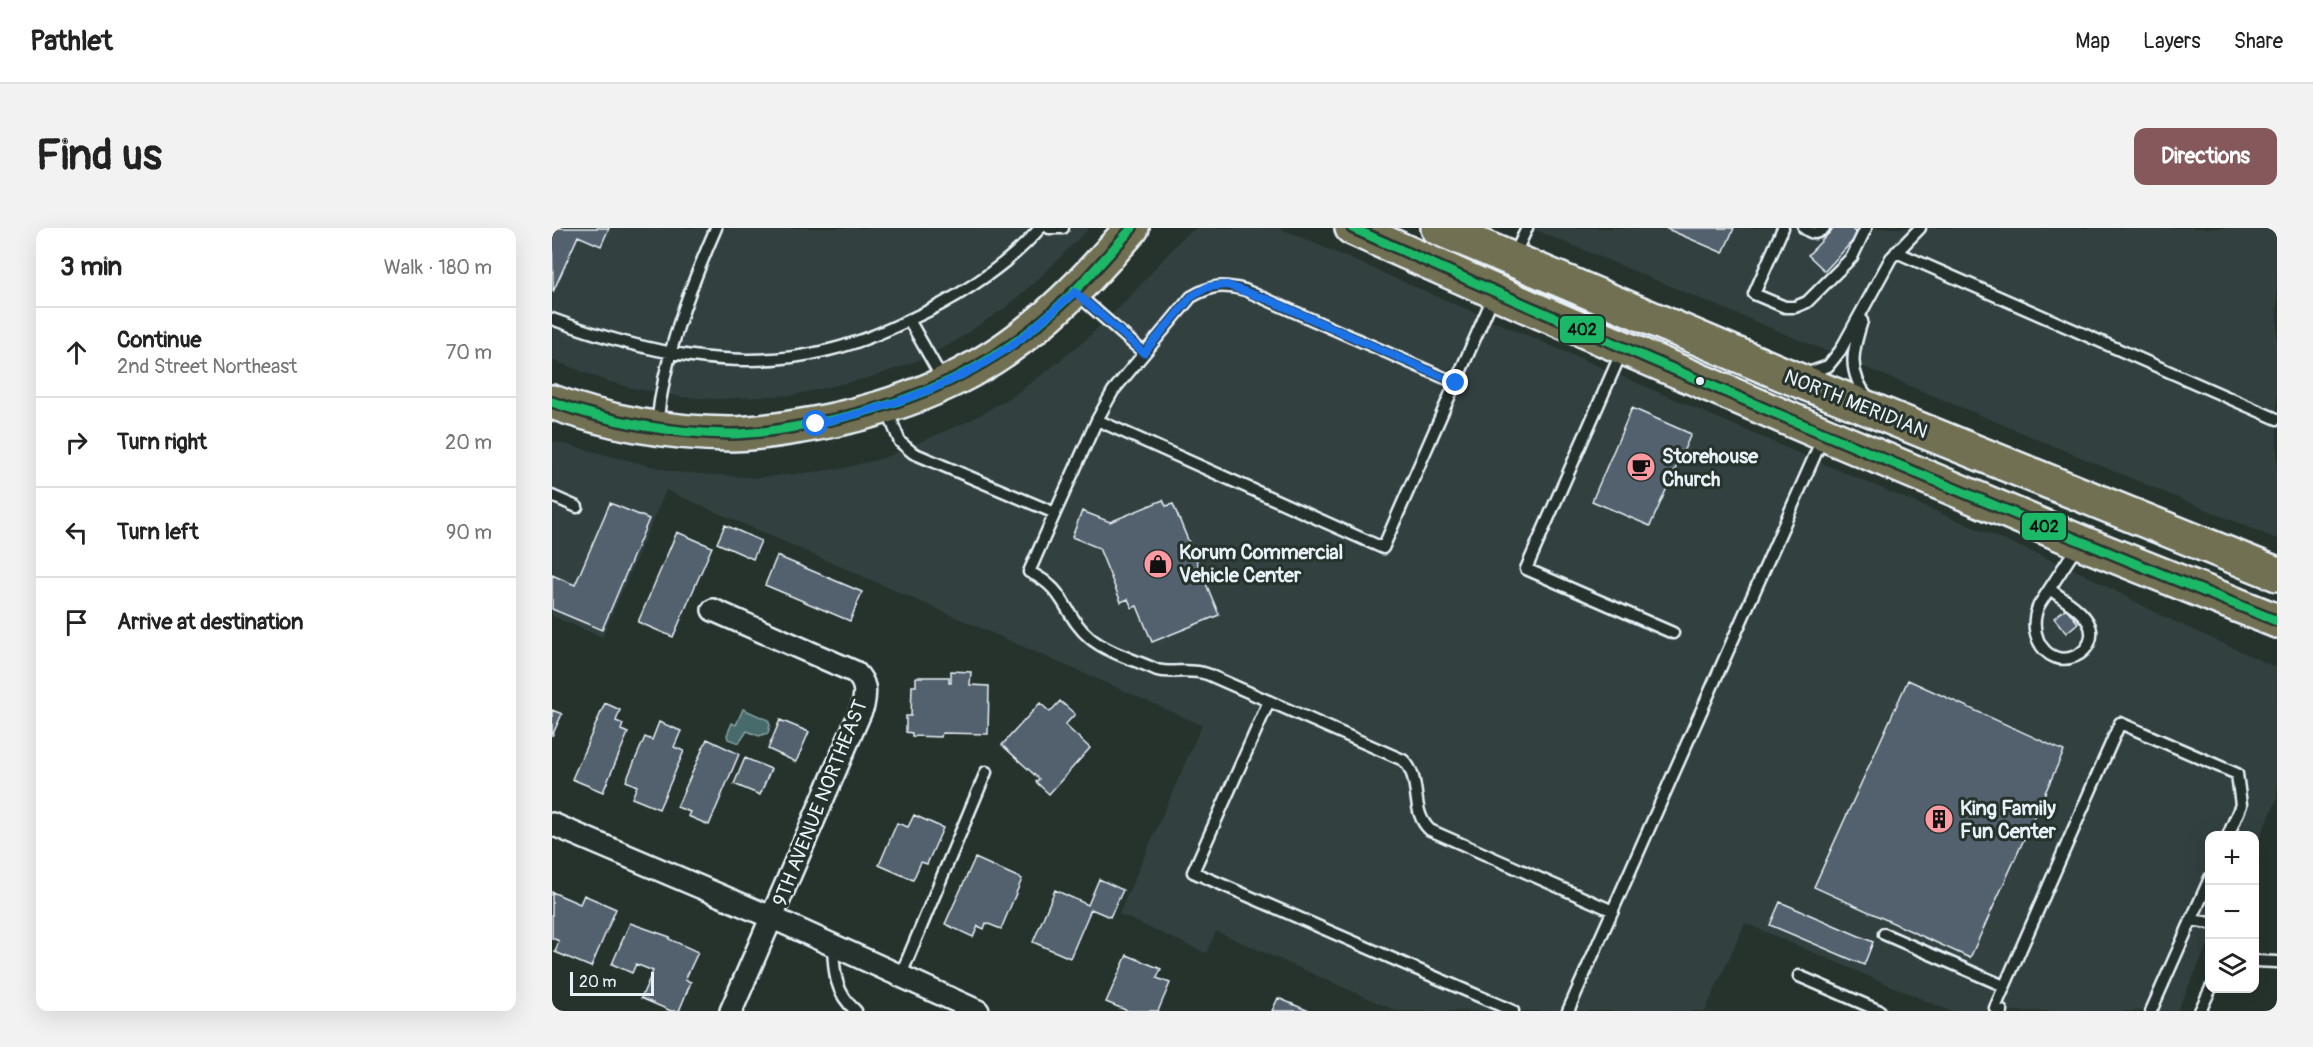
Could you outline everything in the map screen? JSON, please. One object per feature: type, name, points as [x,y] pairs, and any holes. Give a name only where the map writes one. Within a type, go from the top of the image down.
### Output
[{"type":"main road","points":[[1084,282],[1121,228]]},
{"type":"main road","points":[[552,402],[606,419],[656,429],[732,434],[772,431],[886,407],[973,369],[1018,340],[1084,282],[1132,228]]},
{"type":"main road","name":"NORTH MERIDIAN","points":[[1352,228],[1824,434],[2274,621]]},
{"type":"main road","name":"NORTH MERIDIAN","points":[[1442,229],[1889,418],[2277,574]]},
{"type":"street","name":"9TH AVENUE NORTHEAST","points":[[713,610],[855,672],[862,680],[866,690],[863,706],[731,1011]]},
{"type":"street","points":[[552,824],[773,918],[978,1011]]},
{"type":"lane","points":[[656,429],[661,389],[670,352],[688,296],[716,228]]},
{"type":"lane","points":[[552,319],[590,333],[670,352],[726,360],[764,361],[799,357],[831,350],[880,334],[964,291],[996,267],[1040,228]]},
{"type":"lane","points":[[1049,228],[1063,228]]},
{"type":"lane","points":[[1512,259],[1527,228]]},
{"type":"lane","points":[[1783,228],[1754,294],[1785,307],[1795,307],[1807,302],[1852,257],[1866,228]]},
{"type":"lane","points":[[1804,228],[1812,233],[1818,233],[1824,228]]},
{"type":"lane","points":[[1783,374],[1807,374],[1828,366],[1840,351],[1881,274],[1896,252],[1920,228]]},
{"type":"lane","points":[[1896,252],[2277,419]]},
{"type":"lane","points":[[1084,282],[1144,353]]},
{"type":"lane","points":[[1456,383],[1269,300],[1227,285],[1208,287],[1191,297],[1113,391],[1097,420],[1029,572],[1047,581],[1056,590],[1081,629],[1091,639],[1157,670],[1197,671],[1403,760],[1412,773],[1421,819],[1430,830],[1613,911]]},
{"type":"lane","points":[[1097,420],[1383,548],[1495,292]]},
{"type":"lane","points":[[1868,300],[1854,351],[1853,364],[1859,387],[1889,418]]},
{"type":"lane","points":[[909,320],[945,383]]},
{"type":"lane","points":[[1623,348],[1526,569],[1674,633]]},
{"type":"lane","points":[[886,407],[900,442],[913,453],[1055,513]]},
{"type":"lane","points":[[1568,1011],[1824,434]]},
{"type":"lane","points":[[552,496],[577,507]]},
{"type":"lane","points":[[2050,589],[2083,615],[2089,624],[2091,633],[2086,648],[2069,659],[2050,656],[2042,648],[2036,636],[2035,613],[2050,589],[2080,542]]},
{"type":"lane","points":[[1269,701],[1193,872],[1513,1011]]},
{"type":"lane","points":[[2002,1011],[1995,1008],[2004,986],[2120,723],[2237,774],[2241,806],[2230,831]]},
{"type":"lane","points":[[900,976],[986,772]]},
{"type":"lane","points":[[2151,1011],[2207,885]]},
{"type":"lane","points":[[2191,920],[2205,922]]},
{"type":"lane","points":[[1884,934],[2004,986]]},
{"type":"lane","points":[[833,947],[836,980],[840,992],[856,1011]]},
{"type":"lane","points":[[2259,962],[2277,963]]},
{"type":"lane","points":[[1799,976],[1880,1011]]},
{"type":"lane","points":[[2200,1011],[2209,993]]},
{"type":"shaded area","points":[[552,228],[1089,228],[1035,282],[1005,308],[949,345],[909,364],[871,377],[793,395],[718,399],[682,397],[633,388],[607,381],[552,360]]},
{"type":"shaded area","points":[[1197,228],[1279,228],[1826,465],[2082,573],[2160,615],[2277,668],[2277,799],[2259,838],[2259,831],[2205,831],[2205,951],[2177,1011],[1950,1011],[1745,923],[1705,1011],[1397,1011],[1216,931],[1206,953],[1119,914],[1202,725],[666,490],[602,637],[552,616],[552,441],[674,472],[757,478],[840,469],[884,458],[973,419],[1013,396],[1046,372],[1083,342],[1127,300],[1184,236]]},
{"type":"shaded area","points":[[1531,228],[2277,228],[2277,539]]},
{"type":"water","points":[[743,709],[768,720],[770,725],[768,733],[759,736],[747,731],[739,743],[728,739],[727,735],[732,723],[736,725]]},
{"type":"building","points":[[552,228],[609,228],[601,246],[578,236],[553,292]]},
{"type":"building","points":[[1665,228],[1734,228],[1723,253]]},
{"type":"building","points":[[1834,228],[1851,228],[1858,235],[1825,271],[1808,255]]},
{"type":"building","name":"Storehouse Church","points":[[1632,408],[1691,434],[1650,526],[1592,501]]},
{"type":"building","points":[[1163,500],[1166,506],[1173,504],[1219,615],[1152,642],[1137,606],[1132,608],[1128,599],[1121,602],[1099,548],[1072,537],[1082,511],[1110,522]]},
{"type":"building","points":[[610,503],[649,519],[602,630],[552,609],[552,575],[575,585]]},
{"type":"building","points":[[725,525],[761,541],[753,559],[717,543]]},
{"type":"building","points":[[677,532],[712,547],[673,637],[638,622]]},
{"type":"building","points":[[777,556],[862,592],[850,621],[765,585]]},
{"type":"building","points":[[2066,608],[2078,623],[2066,633],[2054,618]]},
{"type":"building","points":[[951,671],[971,672],[970,685],[989,686],[988,734],[942,733],[941,737],[912,736],[912,733],[906,732],[906,716],[911,716],[912,686],[916,686],[916,677],[949,677],[949,683],[951,683]]},
{"type":"building","name":"King Family Fun Center","points":[[1908,680],[2064,751],[1970,958],[1814,887]]},
{"type":"building","points":[[1060,701],[1075,714],[1065,725],[1090,748],[1049,794],[1036,782],[1039,779],[1002,745],[1040,703],[1050,712]]},
{"type":"building","points":[[605,703],[620,710],[616,721],[623,724],[621,730],[628,733],[603,792],[572,779]]},
{"type":"building","points":[[552,710],[562,714],[552,736]]},
{"type":"building","points":[[780,720],[809,732],[796,762],[768,749]]},
{"type":"building","points":[[659,722],[681,731],[674,747],[684,751],[659,809],[632,798],[637,786],[626,781],[645,737],[652,740]]},
{"type":"building","points":[[707,739],[739,754],[709,825],[688,816],[690,812],[677,807]]},
{"type":"building","points":[[745,758],[771,769],[760,795],[734,784]]},
{"type":"building","points":[[914,815],[943,828],[927,864],[921,862],[913,880],[879,865],[897,823],[908,827]]},
{"type":"building","points":[[975,858],[1022,879],[1001,929],[986,923],[984,929],[978,926],[973,937],[945,924]]},
{"type":"building","points":[[1099,879],[1123,890],[1110,917],[1091,909],[1070,958],[1033,942],[1055,890],[1088,905]]},
{"type":"building","points":[[552,892],[580,904],[584,895],[616,909],[591,967],[555,952],[559,941],[552,938]]},
{"type":"building","points":[[1780,902],[1873,942],[1864,965],[1770,925]]},
{"type":"building","points":[[630,923],[670,937],[669,939],[698,952],[685,980],[691,982],[679,1011],[671,1011],[641,998],[653,971],[636,964],[632,973],[612,964]]},
{"type":"building","points":[[1127,955],[1161,969],[1157,978],[1170,983],[1158,1011],[1128,1011],[1106,1002]]},
{"type":"building","points":[[1278,998],[1309,1011],[1272,1011]]},
{"type":"transit line","name":"402","points":[[552,402],[617,421],[662,429],[730,434],[781,429],[839,418],[893,403],[920,394],[971,370],[1019,339],[1064,301],[1132,228]]},
{"type":"transit line","name":"402","points":[[1352,228],[1813,429],[2277,621]]},
{"type":"place","name":"Storehouse Church","points":[[1641,467]]},
{"type":"place","name":"Korum Commercial Vehicle Center","points":[[1158,564]]},
{"type":"place","name":"King Family Fun Center","points":[[1939,819]]},
{"type":"route","points":[[816,424],[886,407],[973,369],[1018,340],[1075,292],[1144,353],[1191,297],[1208,287],[1227,285],[1269,300],[1456,383]]}]
